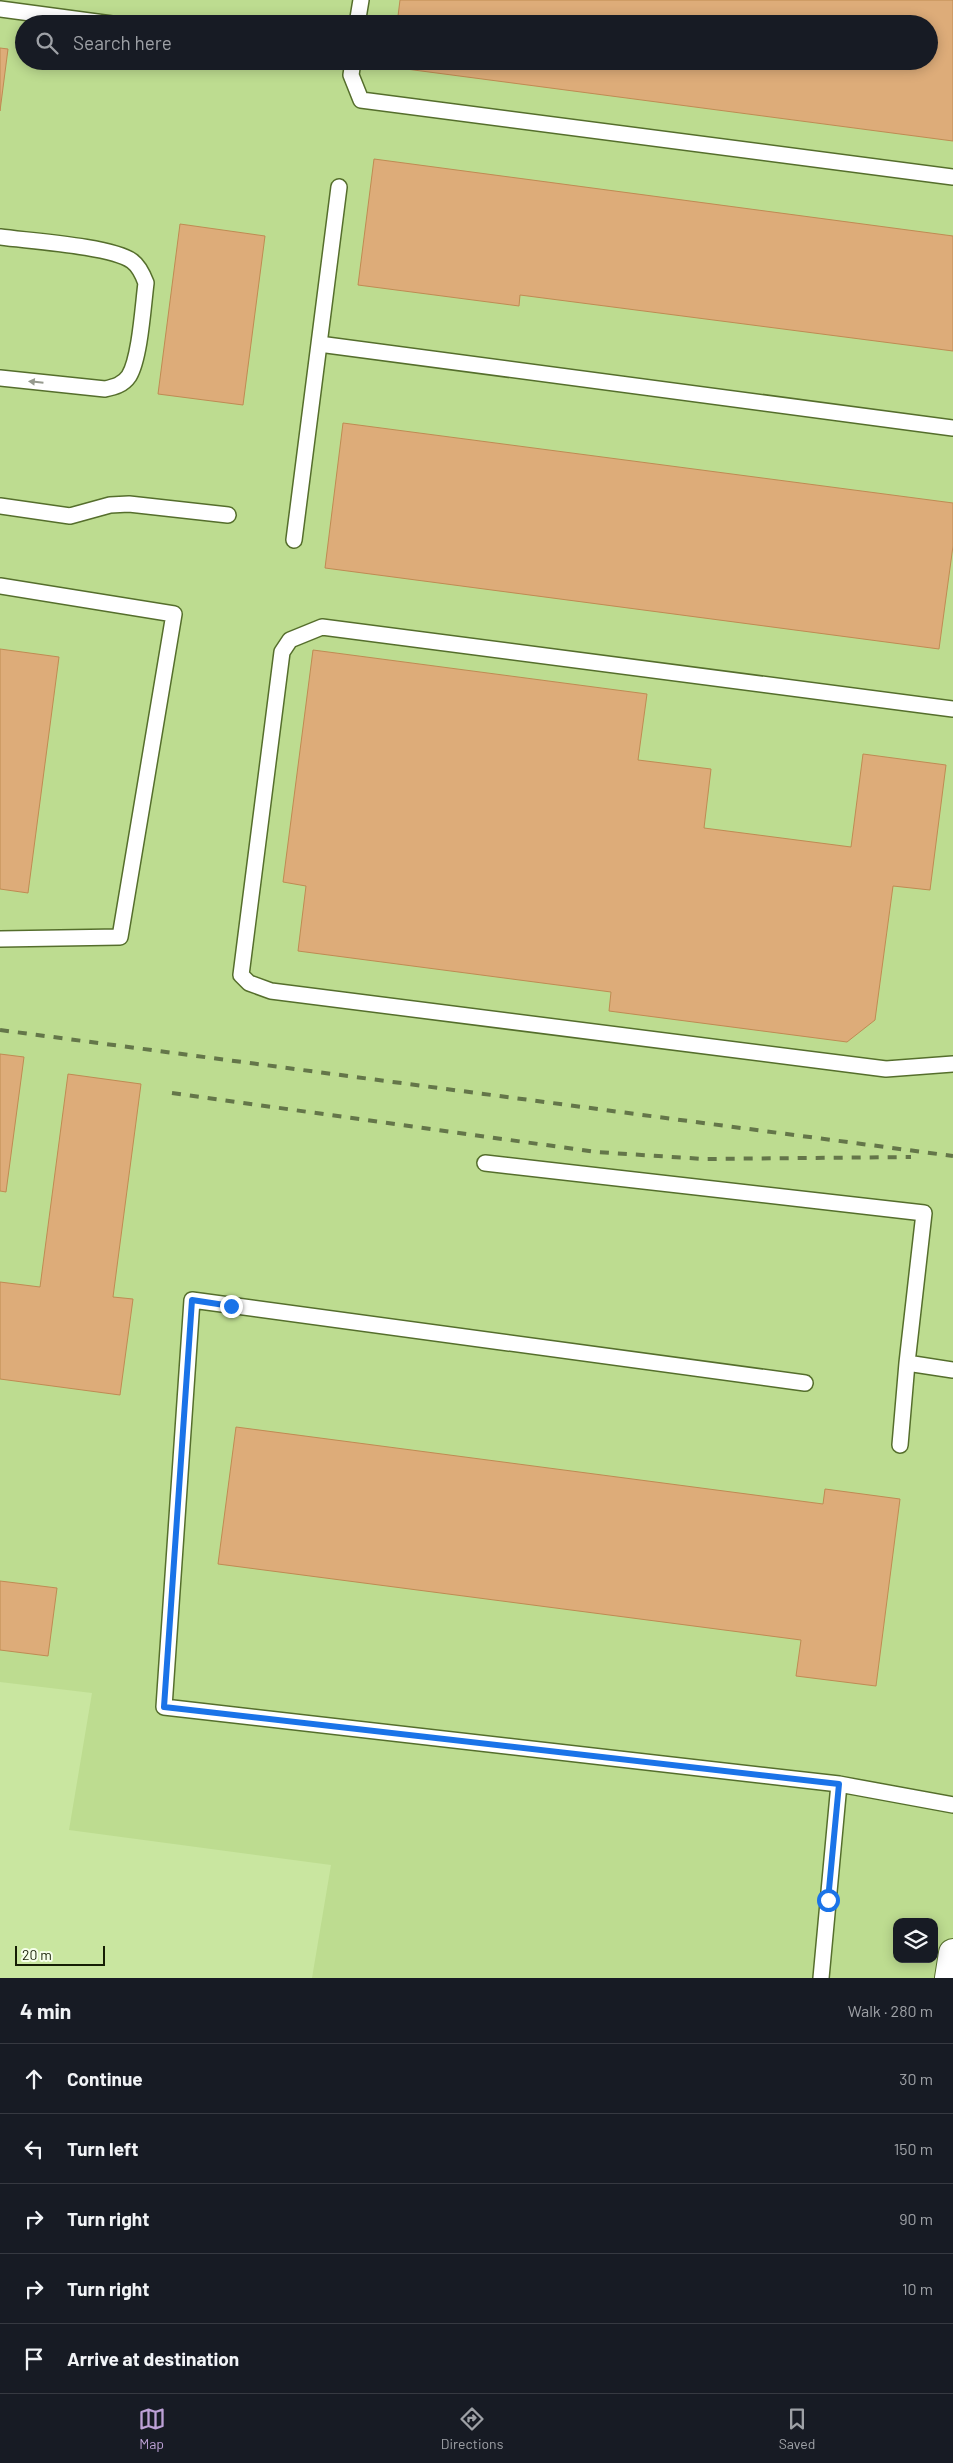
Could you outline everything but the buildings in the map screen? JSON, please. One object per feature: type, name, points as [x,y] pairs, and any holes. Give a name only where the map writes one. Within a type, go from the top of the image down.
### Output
[{"type":"street","points":[[949,1978],[953,1953]]},
{"type":"lane","points":[[359,15],[361,0]]},
{"type":"lane","points":[[0,9],[45,15]]},
{"type":"lane","points":[[352,70],[351,75],[361,100],[953,177]]},
{"type":"lane","points":[[294,540],[339,187]]},
{"type":"lane","points":[[0,237],[111,252],[132,261],[142,272],[146,284],[134,360],[128,376],[118,386],[105,389],[0,378]]},
{"type":"lane","points":[[319,344],[953,428]]},
{"type":"lane","points":[[0,506],[70,516],[110,505],[129,504],[228,515]]},
{"type":"lane","points":[[0,586],[174,614],[120,937],[0,939]]},
{"type":"lane","points":[[953,710],[322,627],[290,640],[282,652],[241,975],[249,983],[271,991],[886,1070],[953,1064]]},
{"type":"lane","points":[[485,1163],[924,1213],[900,1445]]},
{"type":"lane","points":[[805,1383],[192,1300],[164,1707],[839,1784],[953,1805]]},
{"type":"lane","points":[[907,1363],[953,1370]]},
{"type":"lane","points":[[821,1978],[839,1784]]},
{"type":"shaded area","points":[[0,0],[953,0],[953,1978],[312,1978],[331,1865],[69,1830],[92,1693],[0,1682]]},
{"type":"railway","points":[[0,1030],[953,1156]]},
{"type":"railway","points":[[172,1093],[596,1152],[704,1159],[911,1157]]},
{"type":"route","points":[[231,1306],[192,1300],[164,1707],[839,1784],[828,1900]]}]
